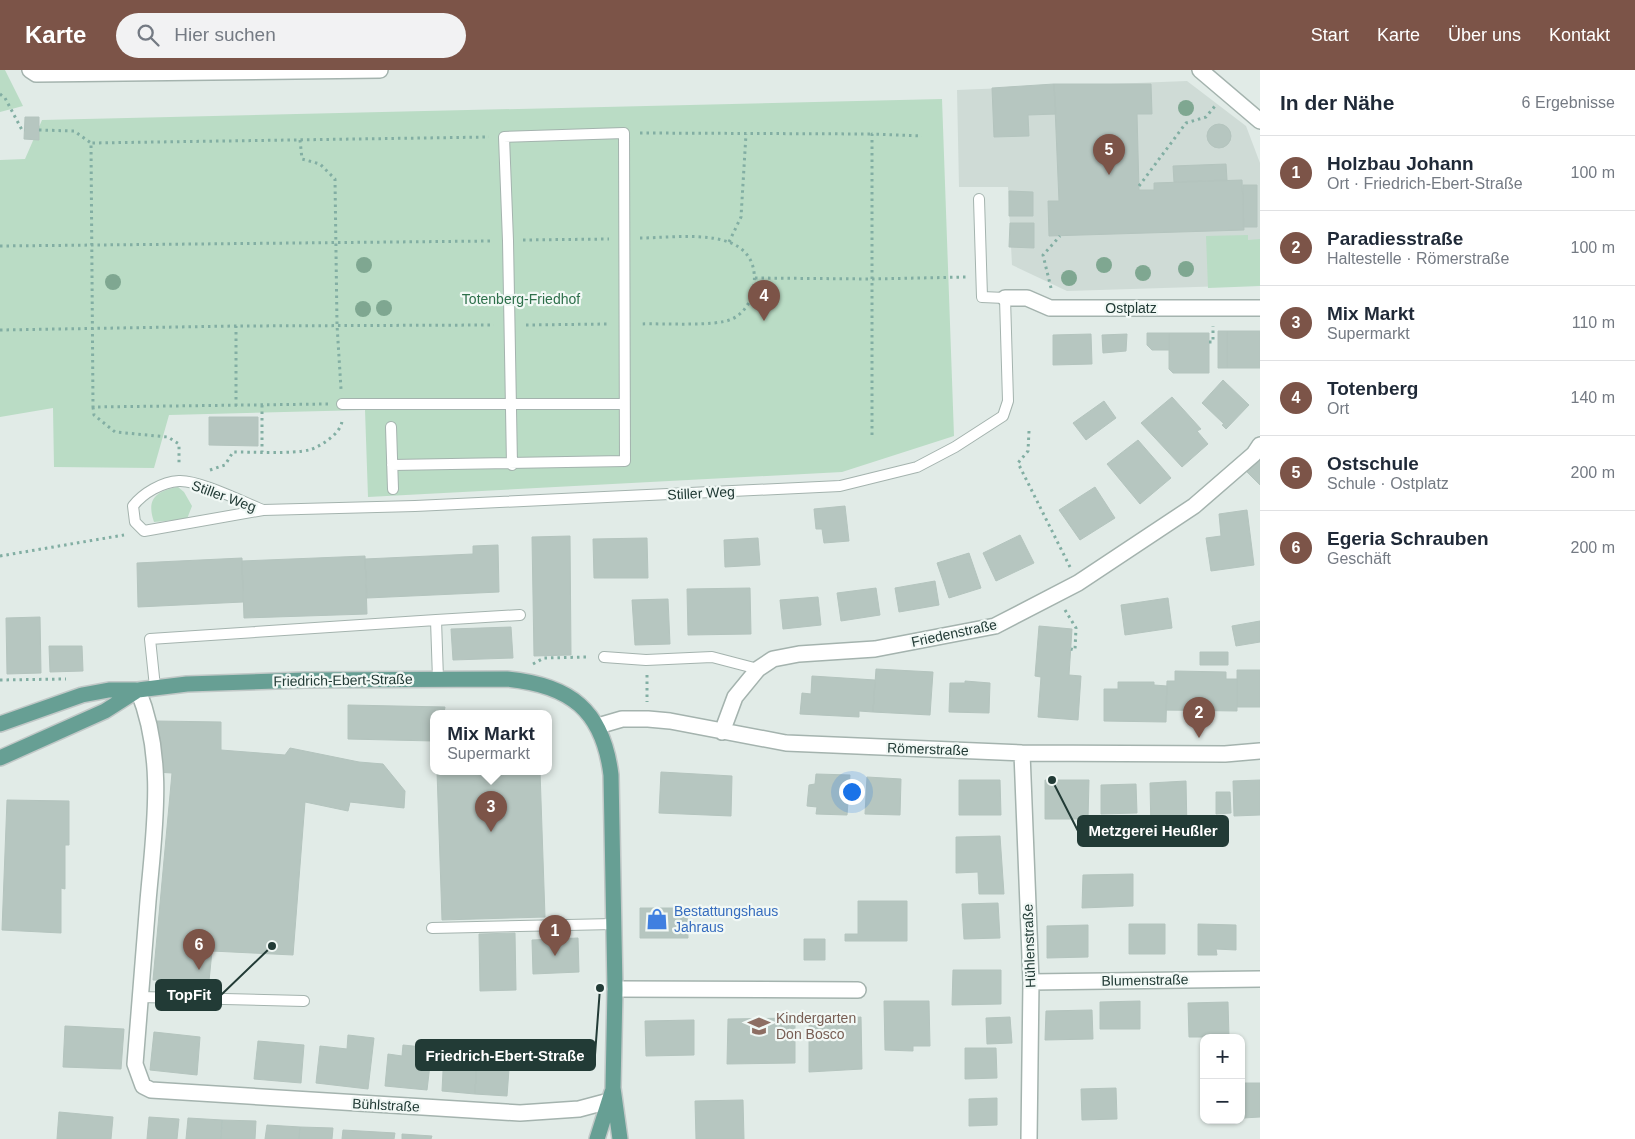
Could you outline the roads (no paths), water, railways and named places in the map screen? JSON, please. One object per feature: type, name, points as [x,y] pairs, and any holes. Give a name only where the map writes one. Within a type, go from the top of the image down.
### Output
[{"type":"main road","name":"Friedrich-Ebert-Straße","points":[[0,724],[95,692],[138,690],[155,687],[295,680],[507,679],[529,681],[565,694],[591,714],[598,726],[605,744],[611,775],[615,989],[611,1095],[620,1139]]},
{"type":"main road","name":"Friedrich-Ebert-Straße","points":[[5,757],[106,711],[138,690]]},
{"type":"main road","points":[[0,771],[5,757]]},
{"type":"main road","name":"Friedrich-Ebert-Straße","points":[[597,1139],[611,1095]]},
{"type":"street","points":[[30,70],[36,74],[380,70]]},
{"type":"street","points":[[1200,70],[1260,121]]},
{"type":"street","name":"Ostplatz","points":[[1005,298],[1027,298],[1050,308],[1260,308]]},
{"type":"street","name":"Friedenstraße","points":[[722,732],[735,697],[758,669],[773,659],[799,654],[875,649],[995,626],[1078,583],[1194,506],[1254,454],[1260,445]]},
{"type":"street","points":[[138,690],[145,707],[151,735],[157,795],[140,997]]},
{"type":"street","name":"Römerstraße","points":[[598,726],[622,720],[648,719],[670,721],[786,743],[1022,753],[1225,754],[1260,751]]},
{"type":"street","name":"Hühlenstraße","points":[[1022,753],[1031,982],[1029,1139]]},
{"type":"street","name":"Blumenstraße","points":[[1031,982],[1260,979]]},
{"type":"street","points":[[615,989],[858,990]]},
{"type":"street","name":"Bühlstraße","points":[[140,997],[135,1064],[137,1076],[143,1086],[151,1090],[520,1113],[579,1109],[611,1095]]},
{"type":"lane","points":[[392,465],[512,464],[624,461],[624,133],[504,137],[512,464]]},
{"type":"lane","points":[[979,199],[982,297],[1005,298]]},
{"type":"lane","name":"Stiller Weg","points":[[263,510],[213,489],[180,480],[161,486],[141,497],[133,506],[135,522],[144,531],[263,510],[424,506],[840,486],[916,467],[955,447],[1003,416],[1008,401],[1005,298]]},
{"type":"lane","points":[[342,404],[624,404]]},
{"type":"lane","points":[[392,427],[393,489]]},
{"type":"lane","points":[[155,687],[150,639],[520,615]]},
{"type":"lane","points":[[436,620],[438,678]]},
{"type":"lane","points":[[604,657],[646,660],[712,656],[758,669]]},
{"type":"lane","points":[[432,928],[614,924]]},
{"type":"lane","points":[[140,997],[304,1001]]},
{"type":"place","name":"Ostschule","points":[[1109,175]]},
{"type":"place","name":"Totenberg","points":[[764,321]]},
{"type":"place","name":"Paradiesstraße","points":[[1199,738]]},
{"type":"place","name":"Metzgerei Heußler","points":[[1052,780]]},
{"type":"place","name":"Mix Markt","points":[[491,832]]},
{"type":"place","name":"Bestattungshaus Jahraus","points":[[657,919]]},
{"type":"place","name":"TopFit","points":[[272,946]]},
{"type":"place","name":"Holzbau Johann","points":[[555,956]]},
{"type":"place","name":"Egeria Schrauben","points":[[199,970]]},
{"type":"place","name":"Friedrich-Ebert-Straße","points":[[600,988]]},
{"type":"place","name":"Kindergarten Don Bosco","points":[[759,1026]]},
{"type":"park label","name":"Totenberg-Friedhof","points":[[521,299]]}]
